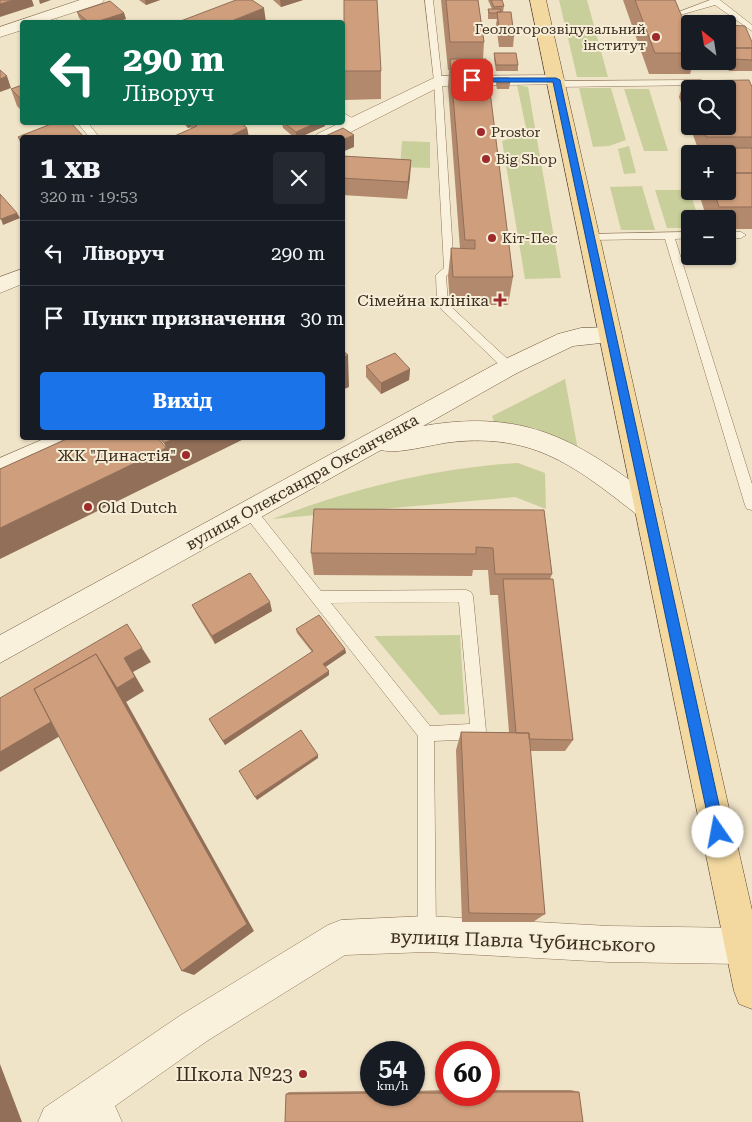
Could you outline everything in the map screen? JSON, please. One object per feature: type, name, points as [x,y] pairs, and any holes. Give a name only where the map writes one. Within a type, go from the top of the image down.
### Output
[{"type":"main road","points":[[538,0],[752,991]]},
{"type":"street","points":[[35,20],[96,0]]},
{"type":"street","points":[[0,32],[20,25]]},
{"type":"street","points":[[348,119],[438,81],[556,82]]},
{"type":"street","points":[[328,135],[340,125]]},
{"type":"street","name":"вулиця Олександра Оксанченка","points":[[0,650],[509,367],[566,340],[581,336],[611,335]]},
{"type":"street","points":[[357,452],[435,434],[477,431],[515,434],[541,440],[560,448],[600,472],[649,508]]},
{"type":"street","name":"вулиця Павла Чубинського","points":[[58,1122],[97,1110],[194,1028],[341,938],[427,934],[609,944],[742,946]]},
{"type":"lane","points":[[429,0],[438,81],[449,269],[441,275],[443,305],[509,367]]},
{"type":"lane","points":[[680,13],[716,1],[752,29]]},
{"type":"lane","points":[[556,82],[681,83]]},
{"type":"lane","points":[[84,125],[93,135]]},
{"type":"lane","points":[[590,238],[681,235]]},
{"type":"lane","points":[[736,235],[741,235]]},
{"type":"lane","points":[[668,236],[752,505]]},
{"type":"lane","points":[[0,464],[54,440]]},
{"type":"lane","points":[[250,512],[426,734],[427,934]]},
{"type":"lane","points":[[317,597],[466,596],[478,731],[426,734]]},
{"type":"green space","points":[[559,0],[587,0],[608,77],[577,77]]},
{"type":"green space","points":[[517,85],[528,87],[561,278],[525,279],[502,141],[527,133]]},
{"type":"green space","points":[[579,88],[611,88],[626,140],[609,146],[593,147]]},
{"type":"green space","points":[[624,89],[649,89],[668,151],[644,151]]},
{"type":"green space","points":[[402,141],[430,142],[430,168],[400,167]]},
{"type":"green space","points":[[629,146],[636,173],[624,174],[618,149]]},
{"type":"green space","points":[[642,186],[655,230],[621,230],[610,187]]},
{"type":"green space","points":[[655,190],[681,190],[681,200],[692,200],[696,210],[681,210],[681,228],[667,228]]},
{"type":"green space","points":[[565,379],[578,450],[535,428],[494,422],[492,416]]},
{"type":"green space","points":[[518,463],[545,473],[546,509],[515,497],[272,519],[332,498],[393,482],[455,470]]},
{"type":"green space","points":[[460,635],[465,714],[440,715],[374,636]]},
{"type":"building","points":[[0,0],[13,0],[0,4]]},
{"type":"building","points":[[236,0],[252,0],[264,8],[234,20],[183,20]]},
{"type":"building","points":[[344,0],[377,0],[381,71],[345,71]]},
{"type":"building","points":[[446,0],[478,0],[484,42],[450,42]]},
{"type":"building","points":[[491,0],[502,0],[504,6],[494,7]]},
{"type":"building","points":[[635,0],[675,0],[681,15],[681,53],[655,53]]},
{"type":"building","points":[[110,1],[124,13],[102,20],[86,20],[77,12]]},
{"type":"building","points":[[488,9],[500,9],[501,12],[489,13]]},
{"type":"building","points":[[497,12],[511,12],[514,36],[500,35]]},
{"type":"building","points":[[736,25],[745,26],[752,42],[752,48],[736,48]]},
{"type":"building","points":[[736,48],[752,48],[752,60],[736,59]]},
{"type":"building","points":[[494,53],[516,53],[518,65],[496,65]]},
{"type":"building","points":[[450,59],[486,59],[513,277],[453,277],[451,248],[475,249],[475,240],[465,240]]},
{"type":"building","points":[[0,70],[7,76],[0,79]]},
{"type":"building","points":[[497,78],[509,78],[510,83],[498,83]]},
{"type":"building","points":[[736,80],[749,80],[752,87],[752,137],[706,137],[705,135],[736,135]]},
{"type":"building","points":[[20,86],[20,98],[11,89]]},
{"type":"building","points":[[48,125],[73,125],[82,135],[23,135]]},
{"type":"building","points":[[244,125],[247,128],[232,135],[177,135],[197,126]]},
{"type":"building","points":[[287,125],[311,125],[296,132]]},
{"type":"building","points":[[343,128],[354,135],[345,139],[345,135],[328,135]]},
{"type":"building","points":[[736,148],[752,148],[752,173],[736,173]]},
{"type":"building","points":[[345,156],[411,160],[408,182],[345,178]]},
{"type":"building","points":[[736,173],[752,173],[752,207],[719,207],[717,200],[736,200]]},
{"type":"building","points":[[0,194],[17,213],[0,219]]},
{"type":"building","points":[[395,353],[410,369],[381,383],[366,366]]},
{"type":"building","points":[[65,440],[160,440],[166,448],[0,528],[0,469]]},
{"type":"building","points":[[314,509],[544,510],[552,574],[495,574],[493,548],[476,547],[476,554],[311,553]]},
{"type":"building","points":[[250,573],[270,602],[212,636],[192,605]]},
{"type":"building","points":[[503,579],[553,579],[573,740],[529,739],[529,733],[516,733]]},
{"type":"building","points":[[319,615],[345,649],[323,664],[329,671],[223,741],[209,719],[313,651],[296,629]]},
{"type":"building","points":[[127,624],[142,648],[124,658],[135,677],[117,688],[96,654],[34,689],[51,722],[0,752],[0,698]]},
{"type":"building","points":[[96,654],[247,924],[182,971],[34,689]]},
{"type":"building","points":[[301,730],[318,755],[255,797],[239,771]]},
{"type":"building","points":[[461,732],[529,733],[545,914],[469,913]]},
{"type":"building","points":[[500,1092],[579,1092],[583,1122],[285,1122],[286,1094],[360,1093],[360,1106],[425,1106],[425,1093],[435,1093],[435,1106],[500,1106]]},
{"type":"place","name":"Геологорозвідувальний інститут","points":[[656,37]]},
{"type":"place","name":"Prostor","points":[[481,132]]},
{"type":"place","name":"Big Shop","points":[[486,159]]},
{"type":"place","name":"Кіт-Пес","points":[[492,238]]},
{"type":"place","name":"Сімейна клініка","points":[[500,300]]},
{"type":"place","name":"ЖК \"Династія\"","points":[[186,455]]},
{"type":"place","name":"Old Dutch","points":[[88,507]]},
{"type":"place","name":"Школа №23","points":[[303,1074]]},
{"type":"route","points":[[472,80],[556,80],[718,832]]}]
